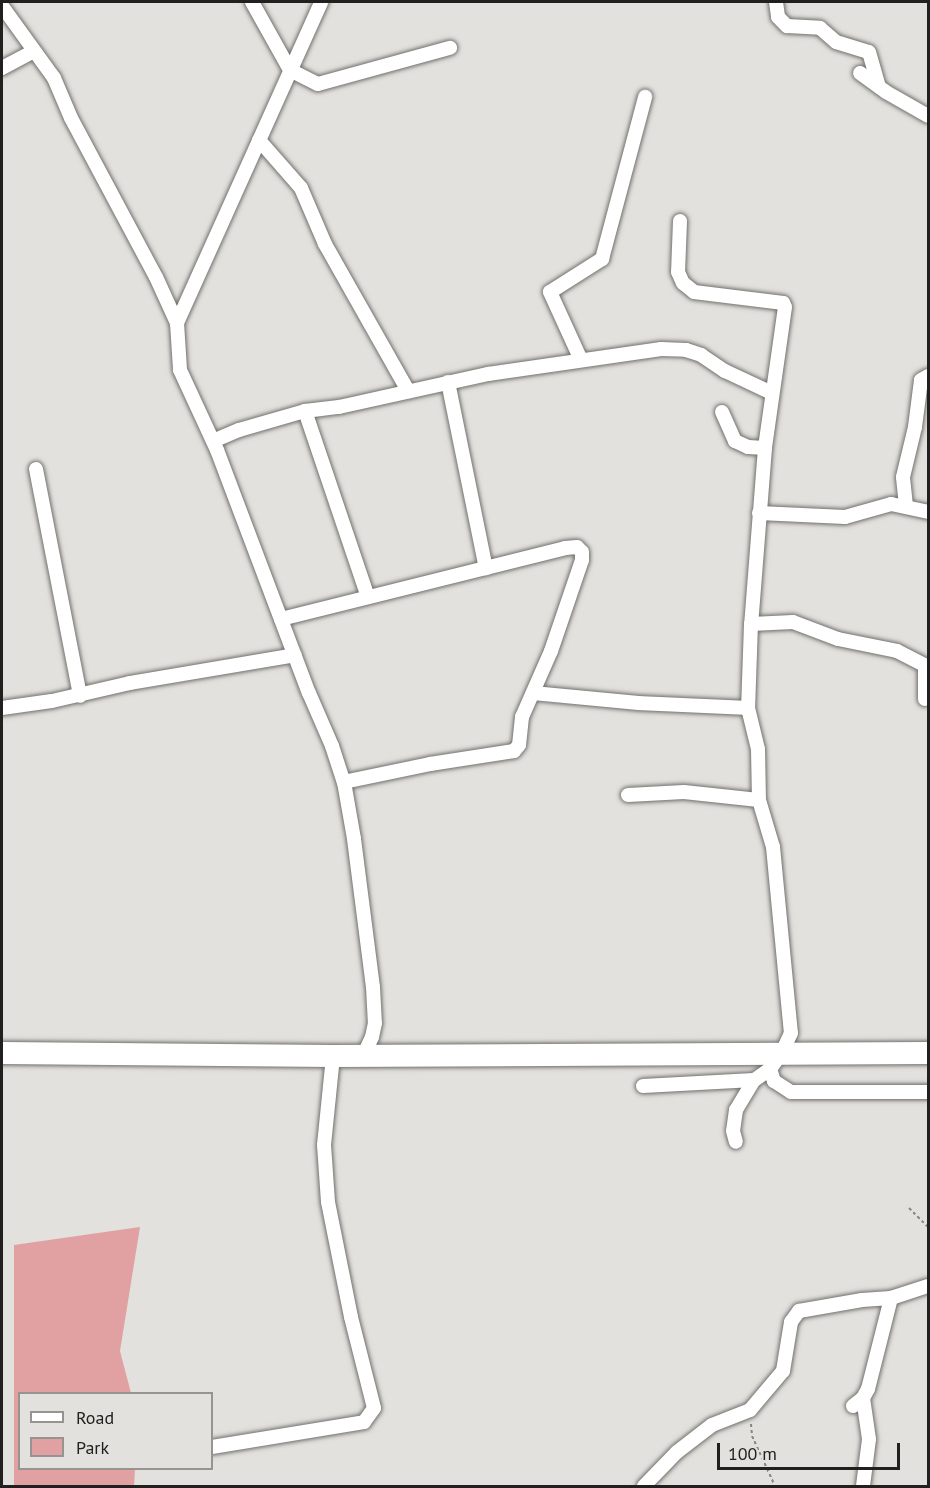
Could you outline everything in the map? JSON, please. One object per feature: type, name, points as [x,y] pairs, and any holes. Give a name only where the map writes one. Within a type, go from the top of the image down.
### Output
[{"type":"main road","points":[[2,1053],[775,1062],[928,1053]]},
{"type":"street","points":[[252,2],[290,70],[318,84],[450,48]]},
{"type":"street","points":[[177,323],[321,2]]},
{"type":"street","points":[[776,2],[778,17],[787,26],[820,28],[836,42],[869,52],[879,87]]},
{"type":"street","points":[[2,6],[54,78],[71,118],[127,220],[177,323],[178,362],[213,441],[332,746],[344,782],[373,987],[375,1023],[363,1056]]},
{"type":"street","points":[[2,68],[34,51]]},
{"type":"street","points":[[860,73],[928,116]]},
{"type":"street","points":[[581,360],[550,292],[602,259],[645,97]]},
{"type":"street","points":[[258,140],[301,188],[325,244],[408,391]]},
{"type":"street","points":[[680,221],[678,272],[683,283],[694,292],[783,303],[785,307],[765,448],[759,513],[748,708],[758,749],[759,800],[773,847],[791,1033],[775,1062],[754,1080],[736,1110],[733,1131],[736,1142]]},
{"type":"street","points":[[213,441],[239,429],[305,411],[448,382],[661,349],[686,350],[701,355],[725,371],[772,393]]},
{"type":"street","points":[[906,506],[903,477],[915,427],[921,380],[928,376]]},
{"type":"street","points":[[448,382],[486,568]]},
{"type":"street","points":[[305,411],[368,597]]},
{"type":"street","points":[[722,412],[735,441],[748,447],[765,448]]},
{"type":"street","points":[[36,469],[80,696]]},
{"type":"street","points":[[759,513],[845,517],[891,504],[928,512]]},
{"type":"street","points":[[281,619],[565,548],[577,547],[582,552],[582,560],[551,651],[522,717],[519,745],[514,751],[430,764],[344,782]]},
{"type":"street","points":[[751,624],[793,622],[838,639],[897,651],[926,666],[925,699]]},
{"type":"street","points":[[2,708],[80,696],[130,683],[295,655]]},
{"type":"street","points":[[533,693],[639,703],[748,708]]},
{"type":"street","points":[[628,795],[684,792],[759,800]]},
{"type":"street","points":[[213,1447],[364,1422],[374,1408],[351,1317],[328,1202],[324,1145],[333,1056]]},
{"type":"street","points":[[775,1062],[779,1087],[791,1092],[928,1092]]},
{"type":"street","points":[[643,1086],[754,1080]]},
{"type":"street","points":[[644,1486],[677,1452],[712,1425],[750,1410],[783,1371],[791,1322],[799,1311],[862,1300],[891,1298],[928,1286]]},
{"type":"street","points":[[863,1486],[869,1439],[858,1402],[891,1298]]},
{"type":"path","points":[[909,1208],[928,1227]]},
{"type":"path","points":[[750,1410],[752,1436],[775,1486]]},
{"type":"green space","points":[[140,1227],[120,1351],[131,1392],[18,1392],[18,1470],[135,1470],[134,1486],[14,1486],[14,1245]]}]
